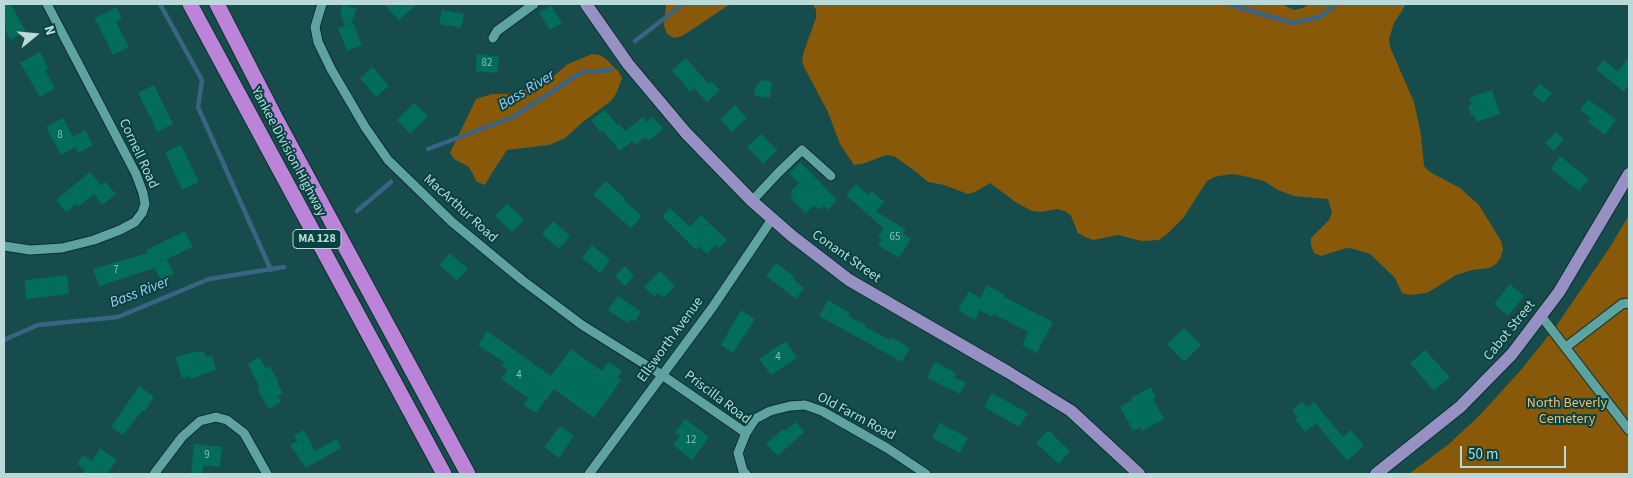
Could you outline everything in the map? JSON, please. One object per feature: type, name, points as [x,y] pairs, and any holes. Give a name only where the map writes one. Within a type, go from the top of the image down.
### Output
[{"type":"highway","name":"Yankee Division Highway","points":[[190,4],[444,474]]},
{"type":"highway","name":"Yankee Division Highway","points":[[217,4],[276,119],[468,474]]},
{"type":"main road","name":"Conant Street","points":[[586,4],[634,70],[686,132],[752,201],[792,236],[849,280],[1008,372],[1070,411],[1140,474]]},
{"type":"main road","name":"Cabot Street","points":[[1376,474],[1446,418],[1485,383],[1512,354],[1542,317],[1559,292],[1629,174]]},
{"type":"street","name":"Cornell Road","points":[[4,246],[30,250],[62,248],[94,240],[135,222],[142,213],[145,204],[143,192],[136,174],[47,4]]},
{"type":"street","name":"MacArthur Road","points":[[322,4],[315,27],[318,42],[331,69],[365,127],[388,160],[452,222],[522,280],[582,324],[662,375]]},
{"type":"street","points":[[493,38],[497,31],[534,4]]},
{"type":"street","points":[[752,201],[802,150],[832,176]]},
{"type":"street","name":"Ellsworth Avenue","points":[[589,474],[712,308],[772,219]]},
{"type":"street","points":[[1566,347],[1622,304],[1629,302]]},
{"type":"street","points":[[1542,317],[1629,430]]},
{"type":"street","name":"Priscilla Road","points":[[662,375],[746,433],[738,454],[743,471],[746,474]]},
{"type":"street","name":"Old Farm Road","points":[[746,433],[755,419],[770,411],[790,406],[805,405],[822,411],[887,448],[926,474]]},
{"type":"street","points":[[154,474],[182,437],[200,422],[216,416],[227,420],[244,433],[268,474]]},
{"type":"green space","points":[[666,4],[730,4],[682,36],[674,38],[667,34],[664,26]]},
{"type":"green space","points":[[813,4],[1282,4],[1294,10],[1309,4],[1406,4],[1394,23],[1389,39],[1390,47],[1414,102],[1421,135],[1424,166],[1430,172],[1460,188],[1479,205],[1501,241],[1503,249],[1501,257],[1496,264],[1489,268],[1472,270],[1456,275],[1427,293],[1410,295],[1402,293],[1395,278],[1370,254],[1346,248],[1321,256],[1314,253],[1311,238],[1329,220],[1332,212],[1328,199],[1294,196],[1278,190],[1264,181],[1239,175],[1231,174],[1214,177],[1207,181],[1184,217],[1159,240],[1142,241],[1118,235],[1093,240],[1078,233],[1071,216],[1065,211],[1057,209],[1040,212],[1032,211],[1017,203],[990,183],[968,194],[944,185],[928,182],[894,156],[886,155],[854,165],[840,144],[828,112],[804,67],[802,59],[816,18],[816,10]]},
{"type":"green space","points":[[592,54],[600,55],[607,60],[622,78],[611,101],[565,138],[549,145],[507,150],[485,185],[477,182],[469,167],[454,159],[450,153],[476,99],[492,94],[509,94],[542,84],[568,64]]},
{"type":"green space","name":"North Beverly Cemetery","points":[[1629,215],[1629,474],[1409,474],[1450,443],[1480,415],[1521,370],[1557,325],[1610,247]]},
{"type":"building","points":[[4,4],[11,4],[26,32],[10,40],[4,27]]},
{"type":"building","points":[[384,4],[417,4],[399,20]]},
{"type":"building","points":[[343,5],[357,9],[351,24],[353,23],[362,45],[347,51],[338,28],[345,26],[340,13]]},
{"type":"building","points":[[551,6],[562,23],[550,30],[539,13]]},
{"type":"building","points":[[116,7],[122,19],[116,22],[129,47],[113,55],[95,18]]},
{"type":"building","points":[[442,10],[464,14],[461,28],[439,24]]},
{"type":"building","points":[[40,52],[48,68],[45,70],[55,88],[40,97],[20,63]]},
{"type":"building","points":[[477,54],[499,57],[497,73],[476,71]]},
{"type":"building","points":[[1629,57],[1629,85],[1624,92],[1596,69],[1604,60],[1618,72]]},
{"type":"building","points":[[686,58],[708,83],[711,81],[720,90],[707,102],[694,88],[690,92],[672,70]]},
{"type":"building","points":[[373,67],[389,86],[376,97],[360,78]]},
{"type":"building","points":[[762,80],[772,82],[770,98],[754,96],[756,86]]},
{"type":"building","points":[[1540,84],[1552,93],[1544,103],[1532,94]]},
{"type":"building","points":[[154,85],[173,124],[157,132],[152,122],[154,121],[138,93]]},
{"type":"building","points":[[1492,90],[1500,114],[1476,122],[1474,115],[1471,116],[1468,106],[1472,104],[1469,98]]},
{"type":"building","points":[[1588,99],[1616,120],[1605,135],[1588,122],[1591,118],[1580,110]]},
{"type":"building","points":[[414,103],[428,116],[410,134],[397,120]]},
{"type":"building","points":[[735,105],[747,118],[732,132],[720,119]]},
{"type":"building","points":[[605,110],[617,125],[619,124],[625,131],[643,117],[647,122],[653,117],[663,129],[649,141],[645,137],[635,145],[632,141],[620,151],[603,131],[600,132],[591,120]]},
{"type":"building","points":[[63,118],[73,137],[85,130],[93,145],[78,153],[75,147],[61,155],[46,127]]},
{"type":"building","points":[[1556,132],[1564,139],[1554,151],[1545,143]]},
{"type":"building","points":[[761,134],[777,150],[763,164],[747,147]]},
{"type":"building","points":[[181,145],[199,182],[182,190],[165,152]]},
{"type":"building","points":[[1560,156],[1589,179],[1579,191],[1551,169]]},
{"type":"building","points":[[800,162],[837,200],[828,210],[823,206],[819,210],[814,205],[806,213],[790,198],[793,195],[790,192],[799,183],[789,174]]},
{"type":"building","points":[[90,172],[101,185],[105,182],[116,194],[102,205],[94,194],[79,206],[76,204],[66,212],[56,200]]},
{"type":"building","points":[[606,181],[642,216],[631,228],[593,195]]},
{"type":"building","points":[[856,184],[868,195],[872,191],[884,202],[876,211],[906,230],[903,234],[911,239],[899,258],[878,245],[882,239],[878,237],[883,228],[846,195]]},
{"type":"building","points":[[507,203],[524,220],[512,232],[495,216]]},
{"type":"building","points":[[670,208],[690,227],[701,215],[727,240],[719,248],[715,245],[707,254],[699,246],[696,250],[662,216]]},
{"type":"building","points":[[553,221],[570,236],[559,249],[542,234]]},
{"type":"building","points":[[185,231],[193,247],[167,259],[174,274],[160,280],[155,268],[99,286],[93,269],[148,253],[146,250]]},
{"type":"building","points":[[592,245],[610,260],[600,273],[582,258]]},
{"type":"building","points":[[450,253],[468,269],[457,281],[439,265]]},
{"type":"building","points":[[776,263],[795,277],[793,279],[804,288],[796,299],[766,276]]},
{"type":"building","points":[[625,266],[634,276],[625,286],[615,276]]},
{"type":"building","points":[[660,271],[675,286],[664,298],[658,293],[655,297],[644,287]]},
{"type":"building","points":[[67,275],[69,294],[26,299],[25,280]]},
{"type":"building","points":[[1510,284],[1524,296],[1508,316],[1494,304]]},
{"type":"building","points":[[987,285],[1005,295],[1004,297],[1053,322],[1037,353],[1022,345],[1028,332],[994,314],[992,317],[980,310],[975,320],[958,310],[969,291],[980,298]]},
{"type":"building","points":[[618,296],[641,312],[635,322],[631,319],[628,323],[608,310]]},
{"type":"building","points":[[828,300],[850,313],[848,316],[866,325],[865,327],[890,340],[892,337],[910,348],[902,362],[819,316]]},
{"type":"building","points":[[741,310],[755,319],[733,353],[721,345]]},
{"type":"building","points":[[1184,328],[1201,345],[1184,362],[1167,344]]},
{"type":"building","points":[[487,331],[551,376],[571,349],[602,371],[608,362],[622,371],[617,378],[621,380],[594,418],[554,389],[536,413],[523,405],[528,398],[501,379],[508,370],[502,365],[504,362],[478,345]]},
{"type":"building","points":[[786,341],[797,358],[771,375],[759,359]]},
{"type":"building","points":[[1425,350],[1450,377],[1434,391],[1410,363]]},
{"type":"building","points":[[197,351],[198,353],[204,351],[206,357],[212,356],[216,370],[190,379],[190,376],[182,378],[176,357]]},
{"type":"building","points":[[259,357],[266,368],[269,366],[279,382],[277,384],[283,393],[278,396],[281,402],[269,409],[257,389],[260,388],[248,364]]},
{"type":"building","points":[[935,362],[956,373],[954,377],[966,383],[960,394],[927,378]]},
{"type":"building","points":[[139,386],[154,397],[145,411],[143,410],[123,435],[111,427]]},
{"type":"building","points":[[1151,387],[1156,397],[1153,399],[1164,419],[1142,431],[1140,427],[1133,431],[1120,407],[1132,400],[1131,398]]},
{"type":"building","points":[[992,393],[1028,413],[1019,427],[984,407]]},
{"type":"building","points":[[1302,402],[1307,407],[1314,402],[1343,437],[1351,430],[1364,446],[1347,461],[1316,423],[1305,432],[1295,419],[1298,417],[1292,410]]},
{"type":"building","points":[[685,419],[709,437],[692,460],[673,445],[680,436],[675,433]]},
{"type":"building","points":[[796,422],[804,432],[778,456],[766,444],[783,429],[785,431]]},
{"type":"building","points":[[940,423],[968,438],[960,453],[932,438]]},
{"type":"building","points":[[560,426],[574,436],[559,458],[544,447]]},
{"type":"building","points":[[304,430],[315,451],[337,439],[341,448],[306,468],[290,445],[297,441],[294,435]]},
{"type":"building","points":[[1048,430],[1070,451],[1059,464],[1036,443]]},
{"type":"building","points":[[194,444],[222,447],[220,467],[204,465],[202,474],[191,474]]},
{"type":"building","points":[[100,448],[117,460],[107,474],[82,474],[85,470],[77,464],[83,455],[92,461]]},
{"type":"waterway","points":[[160,4],[202,80],[198,107],[271,270]]},
{"type":"waterway","name":"Bass River","points":[[635,41],[683,4]]},
{"type":"waterway","name":"Bass River","points":[[1228,4],[1292,23],[1320,17],[1336,4]]},
{"type":"waterway","name":"Bass River","points":[[428,149],[513,117],[582,72],[611,70]]},
{"type":"waterway","name":"Bass River","points":[[357,211],[391,182]]},
{"type":"waterway","name":"Bass River","points":[[4,340],[38,325],[118,317],[209,279],[284,267]]}]
